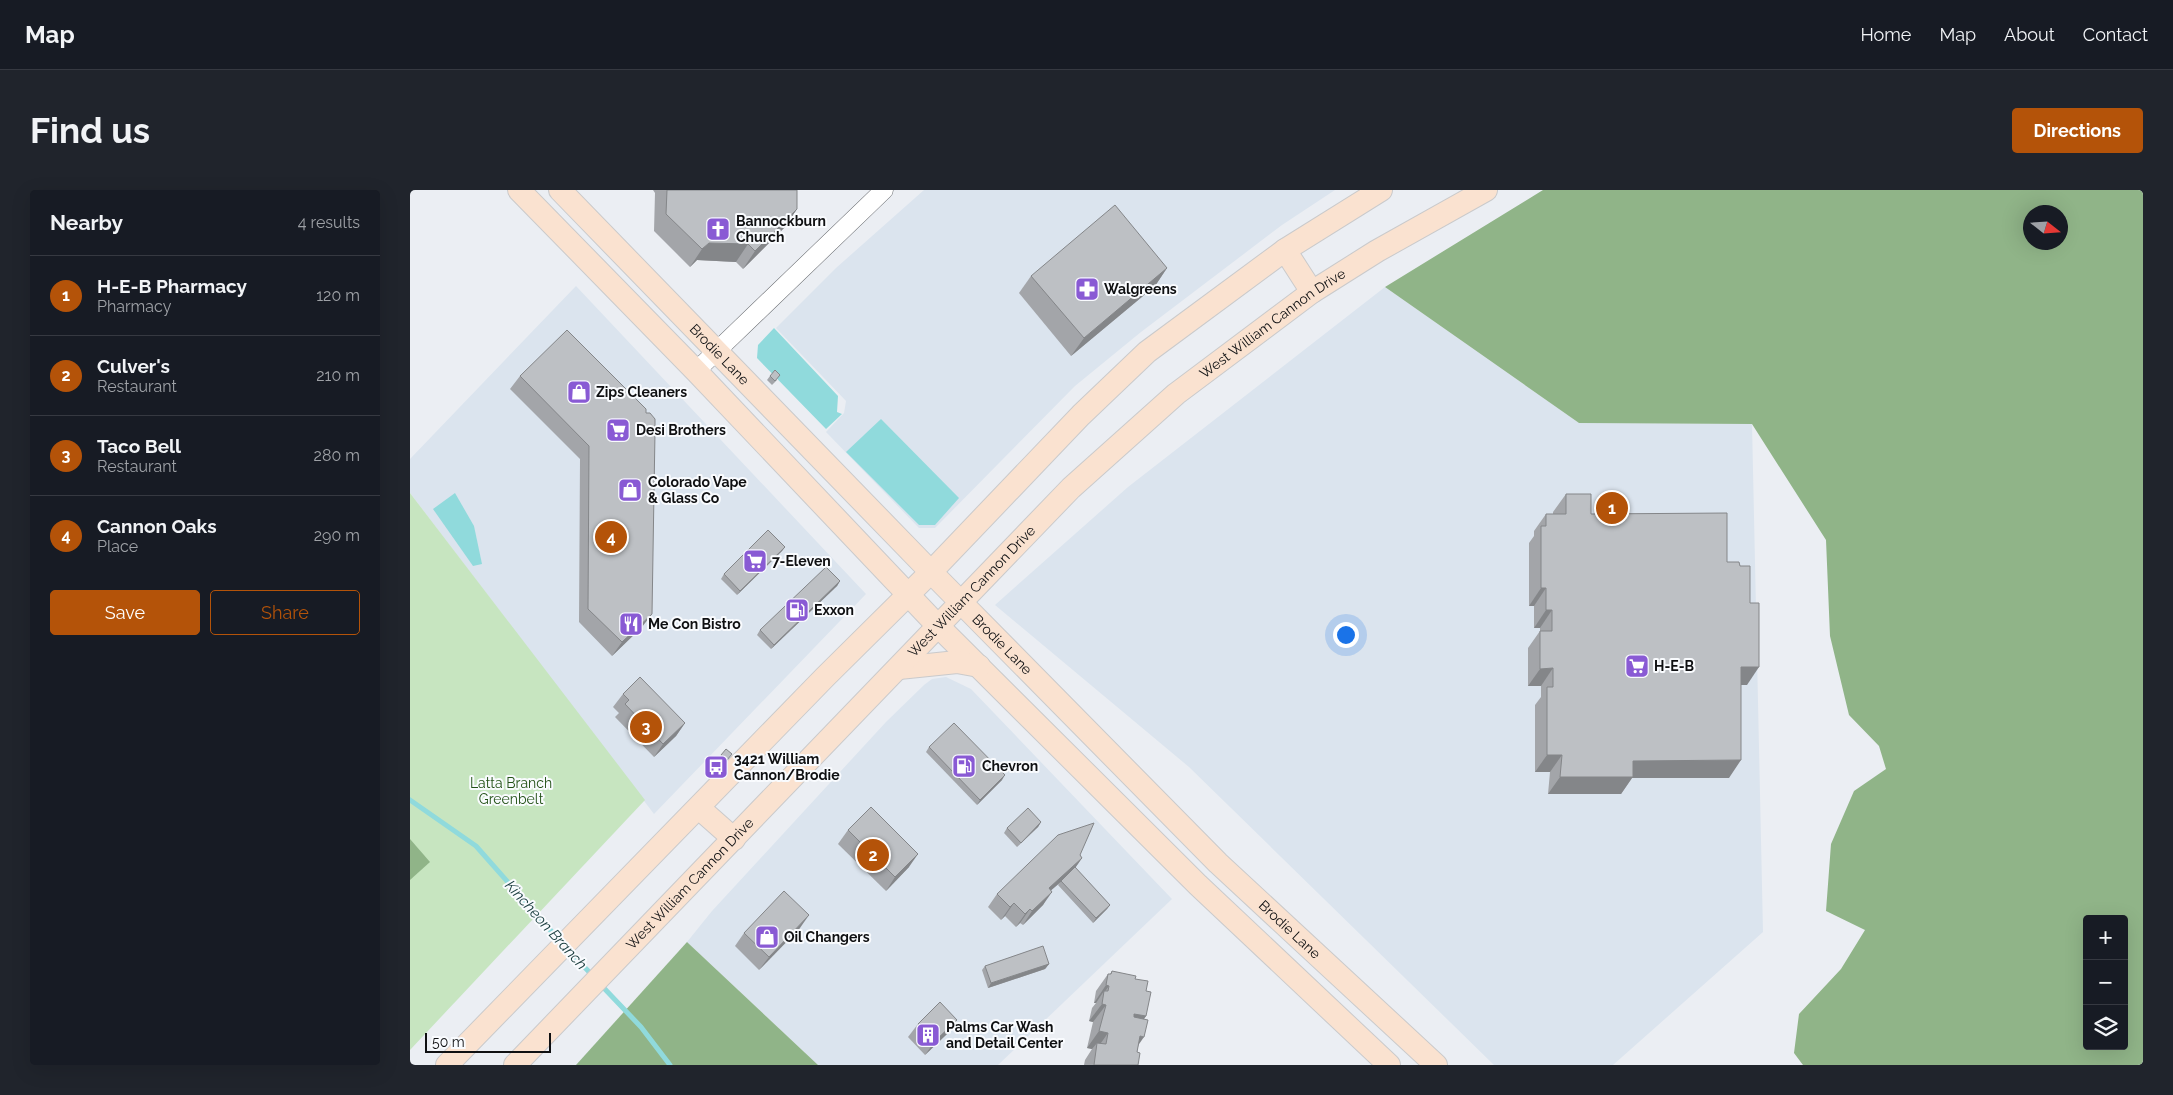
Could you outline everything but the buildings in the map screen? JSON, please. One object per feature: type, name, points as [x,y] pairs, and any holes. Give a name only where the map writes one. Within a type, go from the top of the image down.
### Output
[{"type":"main road","points":[[519,190],[696,371],[907,595],[1198,886],[1389,1065]]},
{"type":"main road","name":"Brodie Lane","points":[[560,190],[960,602],[1218,863],[1436,1065]]},
{"type":"main road","points":[[447,1065],[931,572],[1081,414],[1146,352],[1284,250],[1381,190]]},
{"type":"main road","name":"West William Cannon Drive","points":[[515,1065],[1071,488],[1176,394],[1312,292],[1377,251],[1486,190]]},
{"type":"main road","points":[[1284,250],[1312,292]]},
{"type":"main road","points":[[899,668],[957,662],[979,666]]},
{"type":"main road","points":[[699,808],[734,839]]},
{"type":"street","points":[[696,371],[884,190]]},
{"type":"shaded area","points":[[924,190],[1335,190],[1282,225],[1141,332],[1075,386],[935,528],[919,528],[826,432],[844,413],[846,401],[776,328],[836,268]]},
{"type":"shaded area","points":[[576,286],[866,594],[654,814],[410,493],[410,459]]},
{"type":"shaded area","points":[[1385,287],[1579,423],[1752,424],[1763,932],[1613,1065],[1494,1065],[1189,767],[995,605],[1128,487]]},
{"type":"shaded area","points":[[946,677],[971,689],[1172,899],[998,1065],[818,1065],[687,942],[712,911],[886,722],[932,679]]},
{"type":"green space","points":[[1543,190],[2143,190],[2143,1065],[1803,1065],[1794,1053],[1799,1014],[1841,969],[1865,930],[1826,911],[1831,844],[1854,791],[1886,769],[1879,746],[1849,715],[1830,636],[1826,540],[1752,424],[1579,423],[1385,287]]},
{"type":"green space","name":"Latta Branch Greenbelt","points":[[410,493],[645,800],[410,1050]]},
{"type":"green space","points":[[410,839],[430,862],[410,880]]},
{"type":"green space","points":[[687,942],[818,1065],[576,1065]]},
{"type":"water","points":[[774,328],[838,396],[837,412],[842,414],[826,429],[757,358],[758,345]]},
{"type":"water","points":[[881,419],[959,498],[935,525],[919,525],[846,452]]},
{"type":"water","points":[[455,493],[474,526],[482,564],[473,566],[433,509]]},
{"type":"waterway","name":"Kincheon Branch","points":[[410,800],[476,846],[560,941]]},
{"type":"waterway","name":"Kincheon Branch","points":[[567,949],[594,977]]},
{"type":"waterway","name":"Kincheon Branch","points":[[601,985],[641,1027],[670,1065]]},
{"type":"place","name":"Bannockburn Church","points":[[718,229]]},
{"type":"place","name":"Walgreens","points":[[1087,289]]},
{"type":"place","name":"Zips Cleaners","points":[[579,392]]},
{"type":"place","name":"Desi Brothers","points":[[618,430]]},
{"type":"place","name":"Colorado Vape & Glass Co","points":[[630,490]]},
{"type":"place","name":"H-E-B Pharmacy","points":[[1612,508]]},
{"type":"place","name":"Cannon Oaks","points":[[611,537]]},
{"type":"place","name":"7-Eleven","points":[[755,561]]},
{"type":"place","name":"Exxon","points":[[797,610]]},
{"type":"place","name":"Me Con Bistro","points":[[631,624]]},
{"type":"place","name":"H-E-B","points":[[1637,666]]},
{"type":"place","name":"Taco Bell","points":[[646,727]]},
{"type":"place","name":"Chevron","points":[[964,766]]},
{"type":"place","name":"3421 William Cannon/Brodie","points":[[716,767]]},
{"type":"place","name":"Culver's","points":[[873,855]]},
{"type":"place","name":"Oil Changers","points":[[767,937]]},
{"type":"place","name":"Palms Car Wash and Detail Center","points":[[928,1035]]}]
